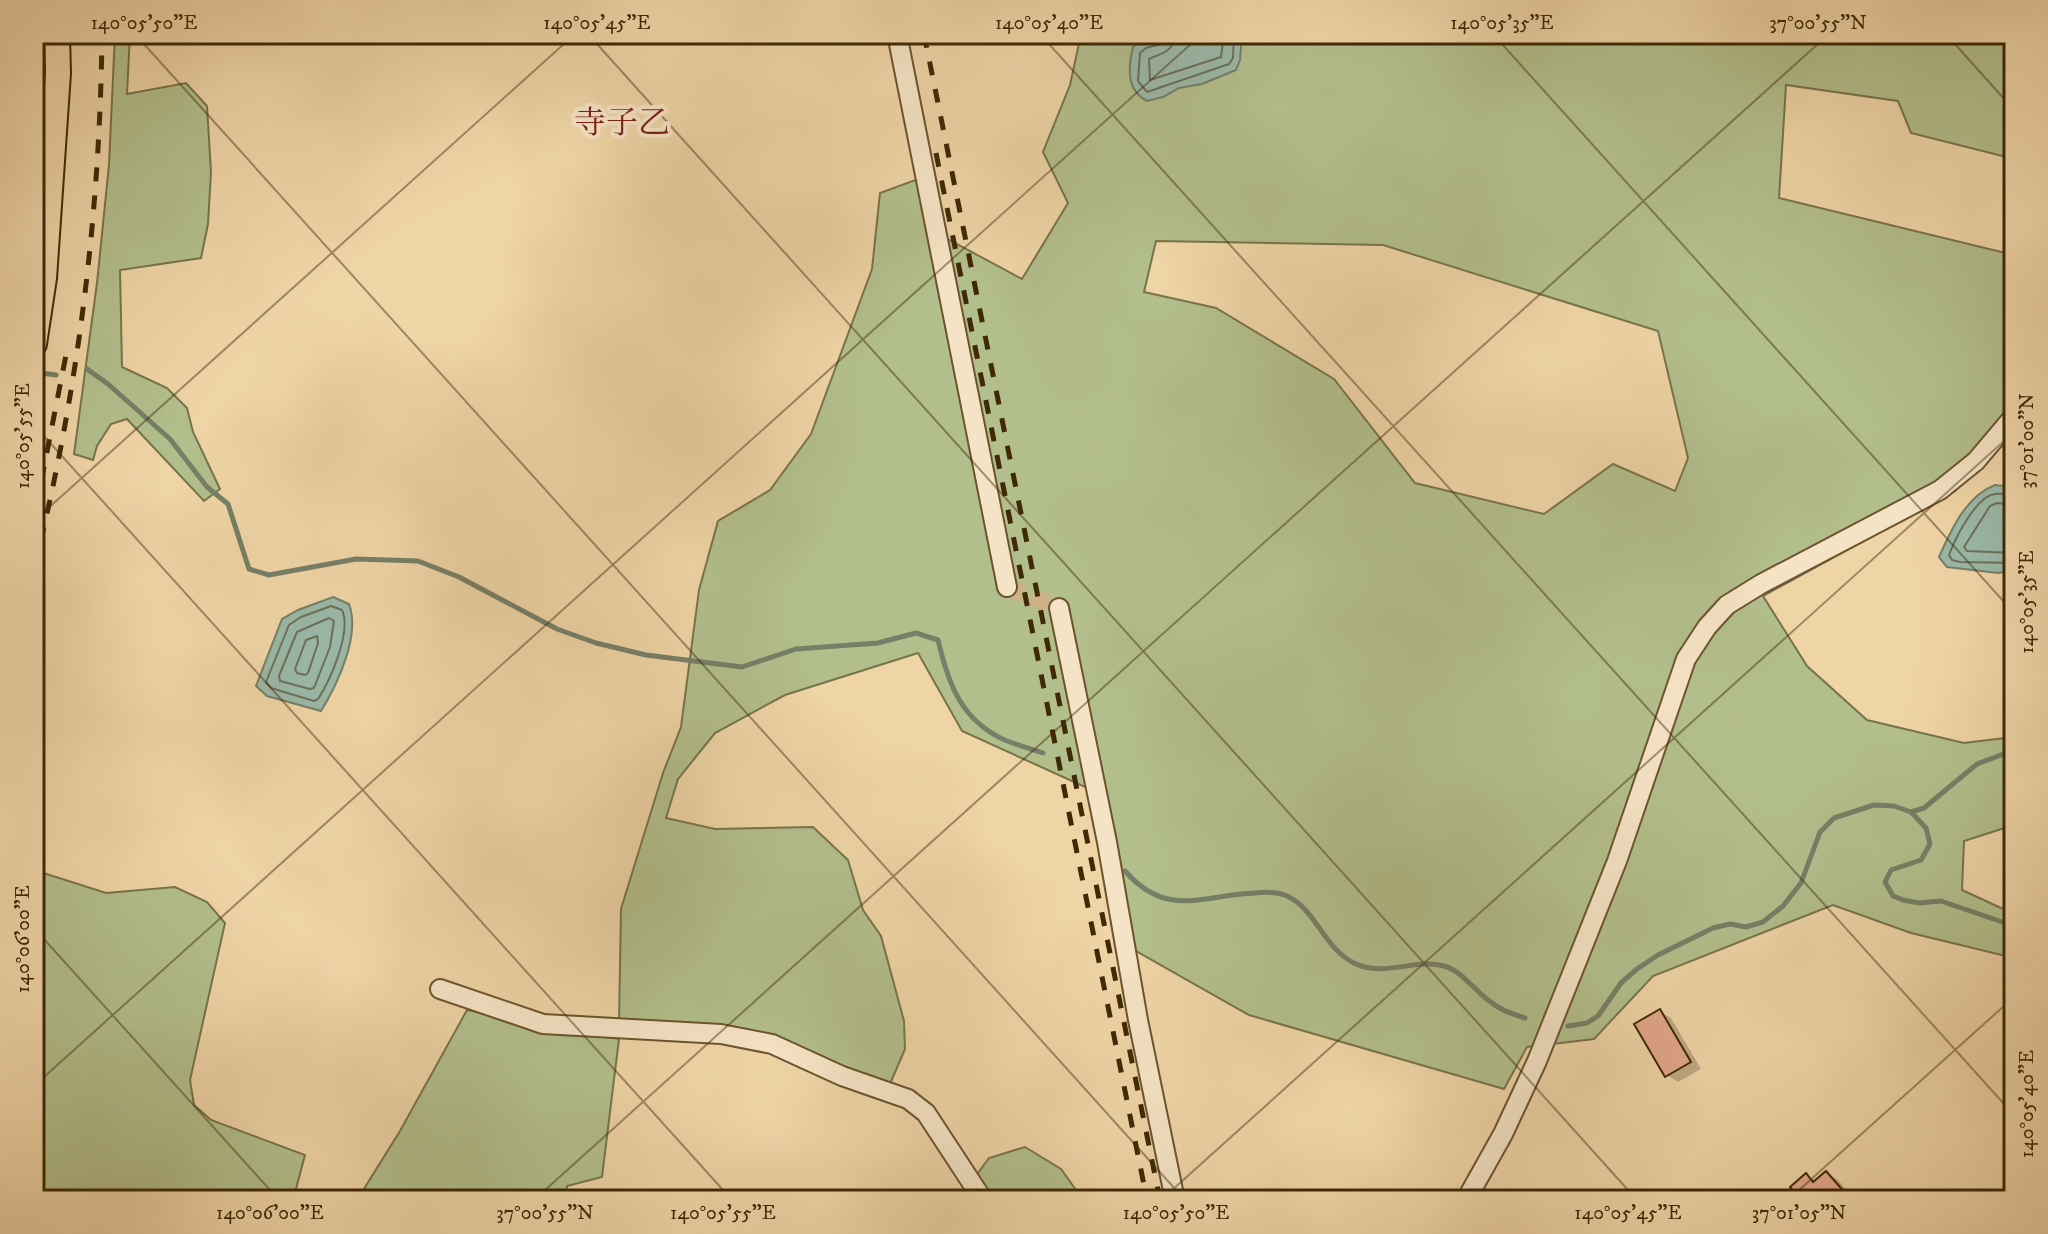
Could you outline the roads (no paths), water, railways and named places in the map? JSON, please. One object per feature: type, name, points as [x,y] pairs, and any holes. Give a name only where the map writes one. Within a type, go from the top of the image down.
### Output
[{"type":"main road","points":[[34,344],[46,262],[58,73],[57,34]]},
{"type":"street","points":[[902,39],[1007,587]]},
{"type":"street","points":[[1466,1200],[1503,1134],[1537,1061],[1617,861],[1686,659],[1707,627],[1727,605],[1761,584],[1940,490],[1976,461],[2014,416]]},
{"type":"street","points":[[1059,608],[1175,1200]]},
{"type":"street","points":[[440,989],[543,1024],[721,1034],[772,1044],[842,1076],[908,1099],[926,1113],[983,1200]]},
{"type":"water","points":[[1174,34],[1242,34],[1236,70],[1147,101],[1135,91],[1130,78],[1133,47],[1143,40]]},
{"type":"water","points":[[1995,485],[2014,485],[2014,571],[1998,573],[1947,567],[1939,557],[1954,525],[1976,497]]},
{"type":"water","points":[[333,597],[349,604],[352,630],[346,659],[321,711],[267,696],[256,686],[282,619]]},
{"type":"waterway","points":[[87,369],[170,439],[207,487],[228,504],[249,569],[269,575],[356,559],[418,561],[459,577],[557,629],[596,643],[646,655],[742,667],[796,649],[878,643],[916,633],[938,640],[950,681],[972,717],[1000,738],[1043,753]]},
{"type":"waterway","points":[[34,372],[56,375]]},
{"type":"waterway","points":[[1568,1026],[1587,1023],[1598,1016],[1621,983],[1658,955],[1713,928],[1730,924],[1746,927],[1763,922],[1783,906],[1801,883],[1820,832],[1834,818],[1874,805],[1894,806],[1911,812],[1924,808],[1977,764],[2014,750]]},
{"type":"waterway","points":[[1911,812],[1926,828],[1930,844],[1921,860],[1891,870],[1885,882],[1893,896],[1919,903],[1941,901],[2014,926]]},
{"type":"waterway","points":[[1125,871],[1140,886],[1171,900],[1202,900],[1263,892],[1285,895],[1296,901],[1334,948],[1354,963],[1376,969],[1422,964],[1444,966],[1457,972],[1496,1006],[1525,1018]]},
{"type":"tunnel","points":[[909,38],[913,34]]},
{"type":"tunnel","points":[[1007,587],[1059,608]]},
{"type":"railway","points":[[34,568],[63,436],[84,303],[97,169],[102,34]]},
{"type":"railway","points":[[924,34],[1160,1200]]},
{"type":"railway","points":[[936,153],[1147,1200]]},
{"type":"railway","points":[[36,508],[66,355]]},
{"type":"district","name":"寺子乙","points":[[622,124]]}]
